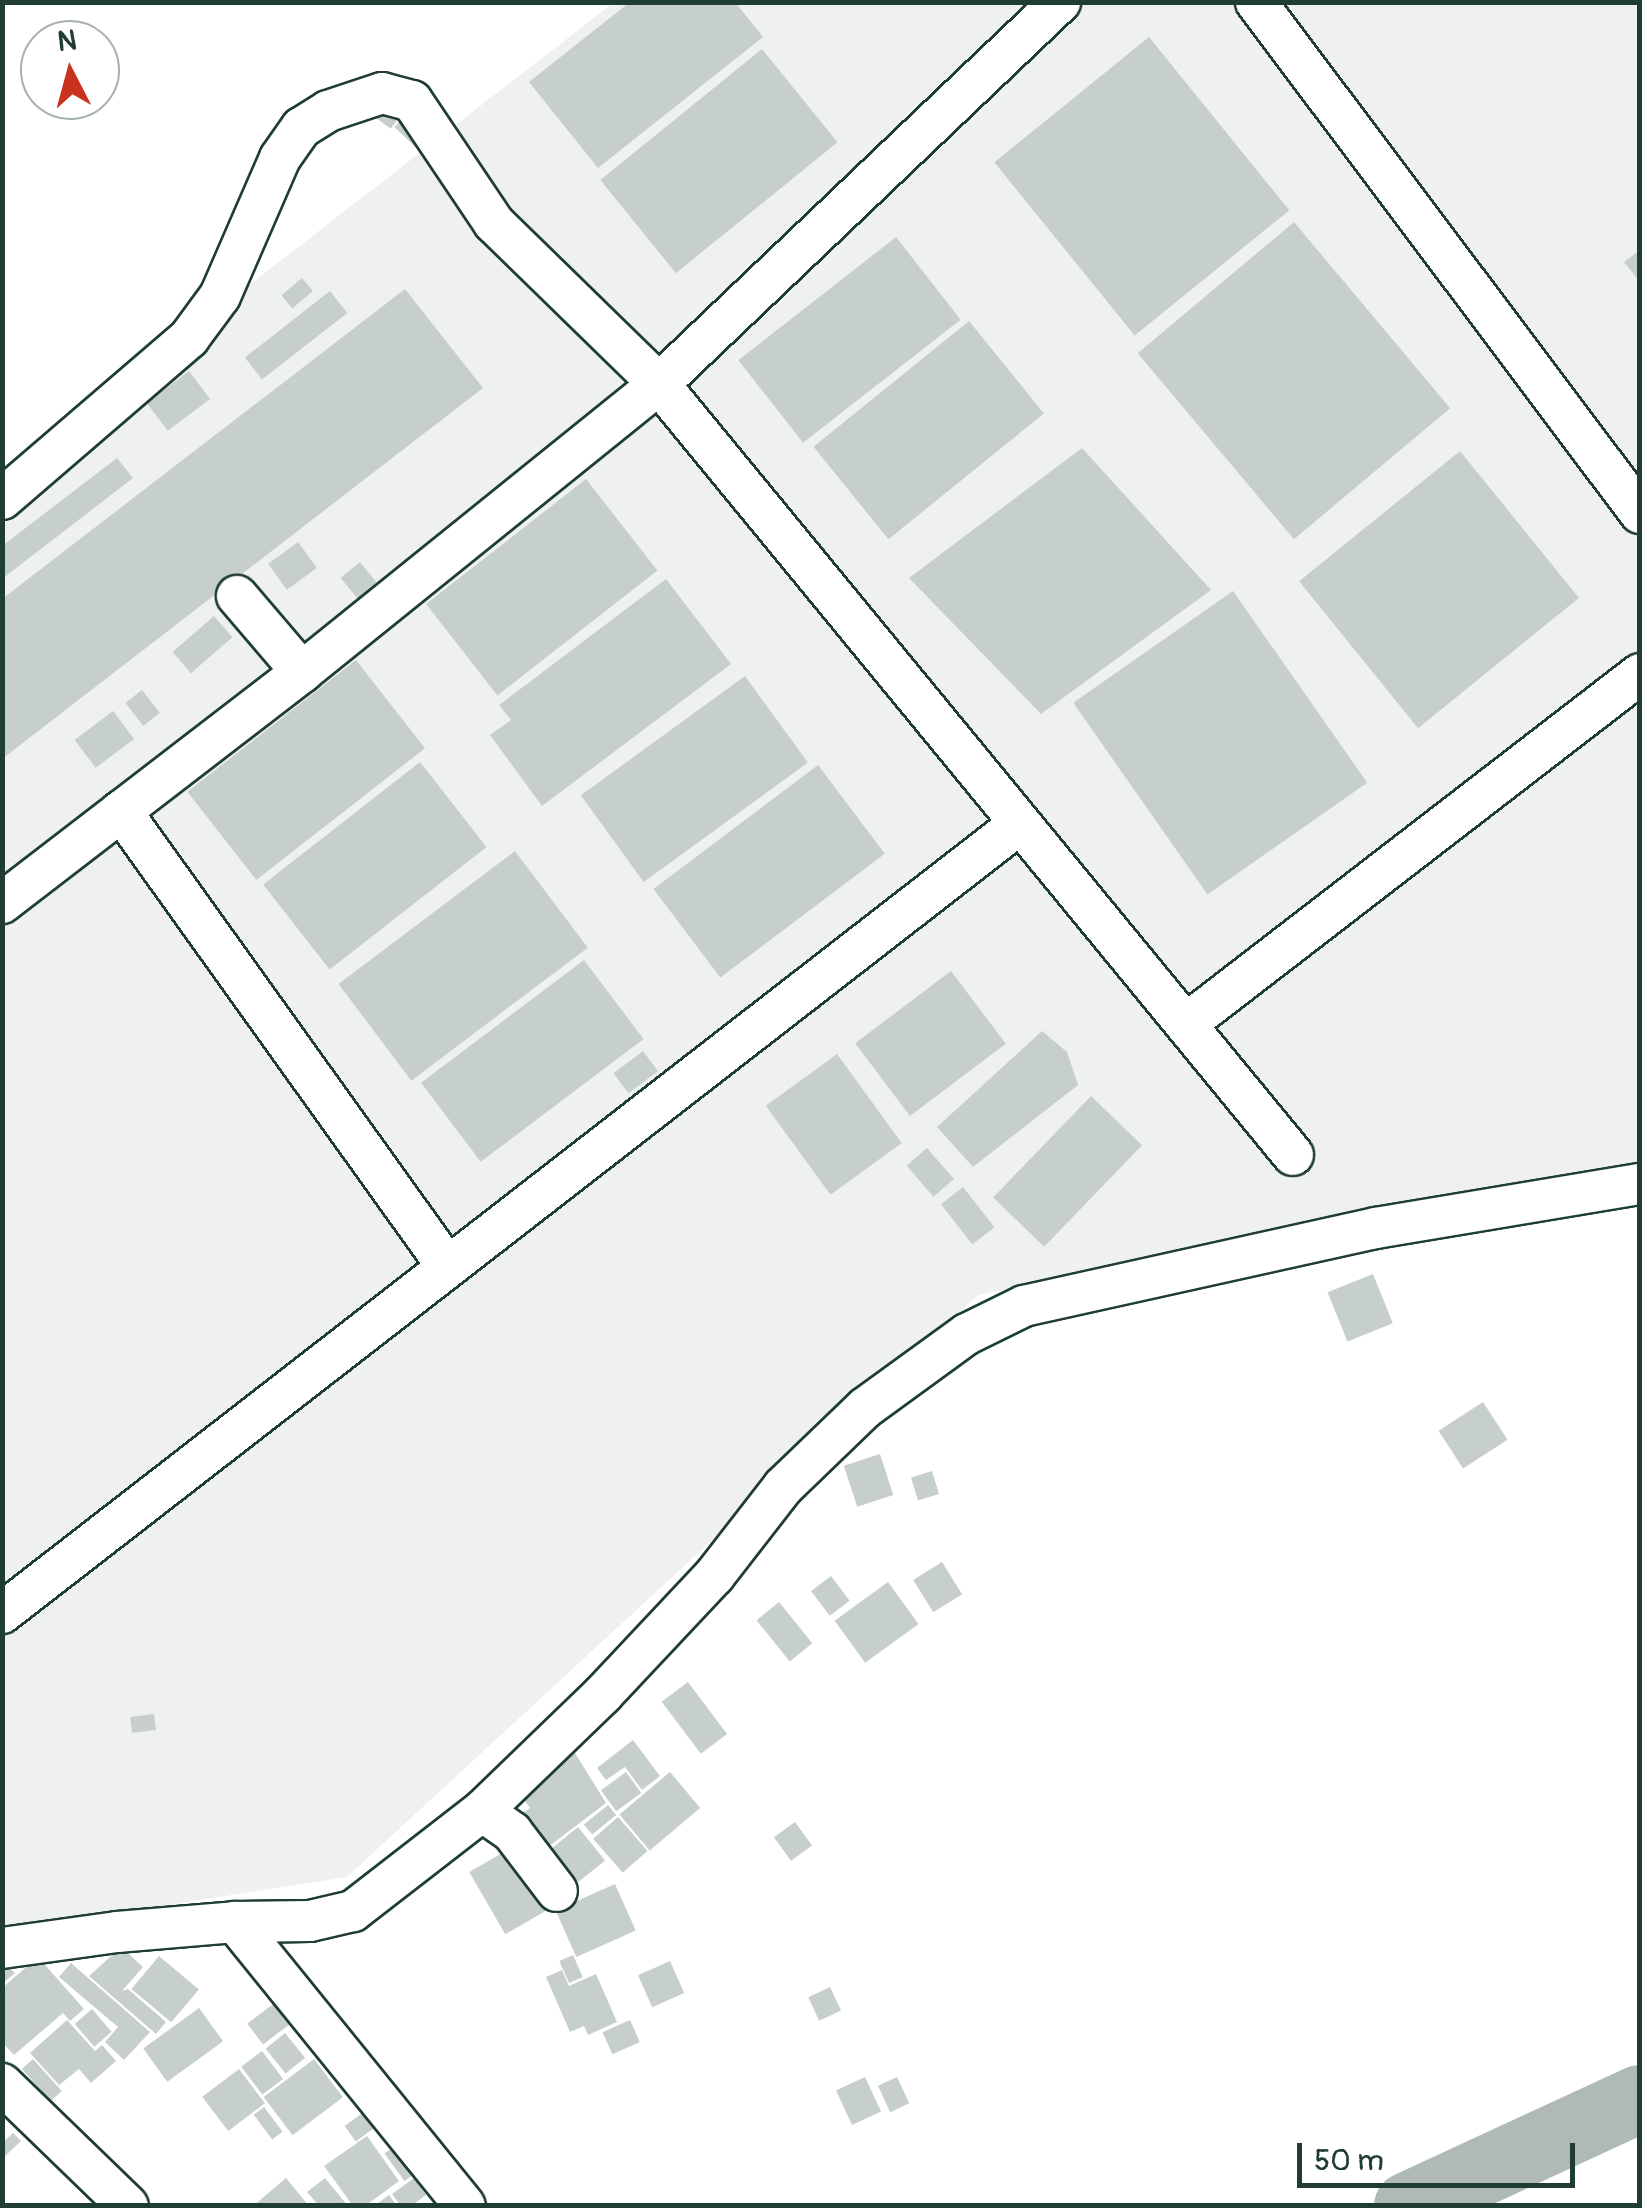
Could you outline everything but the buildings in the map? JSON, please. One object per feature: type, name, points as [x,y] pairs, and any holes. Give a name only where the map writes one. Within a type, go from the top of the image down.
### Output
[{"type":"street","points":[[2,904],[302,672],[659,384],[1060,2]]},
{"type":"street","points":[[1256,2],[1640,513]]},
{"type":"street","points":[[2,499],[189,338],[220,296],[280,158],[302,128],[328,111],[382,93],[412,101],[494,223],[659,384],[1293,1156]]},
{"type":"street","points":[[237,596],[302,672]]},
{"type":"street","points":[[1186,1024],[1640,674]]},
{"type":"street","points":[[122,811],[448,1266]]},
{"type":"street","points":[[2,1612],[1018,825]]},
{"type":"street","points":[[2,1948],[235,1922],[310,1922],[353,1911],[482,1811],[604,1694],[714,1576],[783,1487],[865,1408],[967,1334],[1024,1306],[1376,1228],[1640,1184]]},
{"type":"street","points":[[482,1811],[512,1832],[557,1890]]},
{"type":"street","points":[[235,1922],[465,2206]]},
{"type":"street","points":[[2,2084],[128,2206]]},
{"type":"shaded area","points":[[613,3],[1639,3],[1639,1164],[978,1295],[347,1877],[3,1931],[3,476]]},
{"type":"waterway","points":[[1408,2206],[1640,2099]]}]
